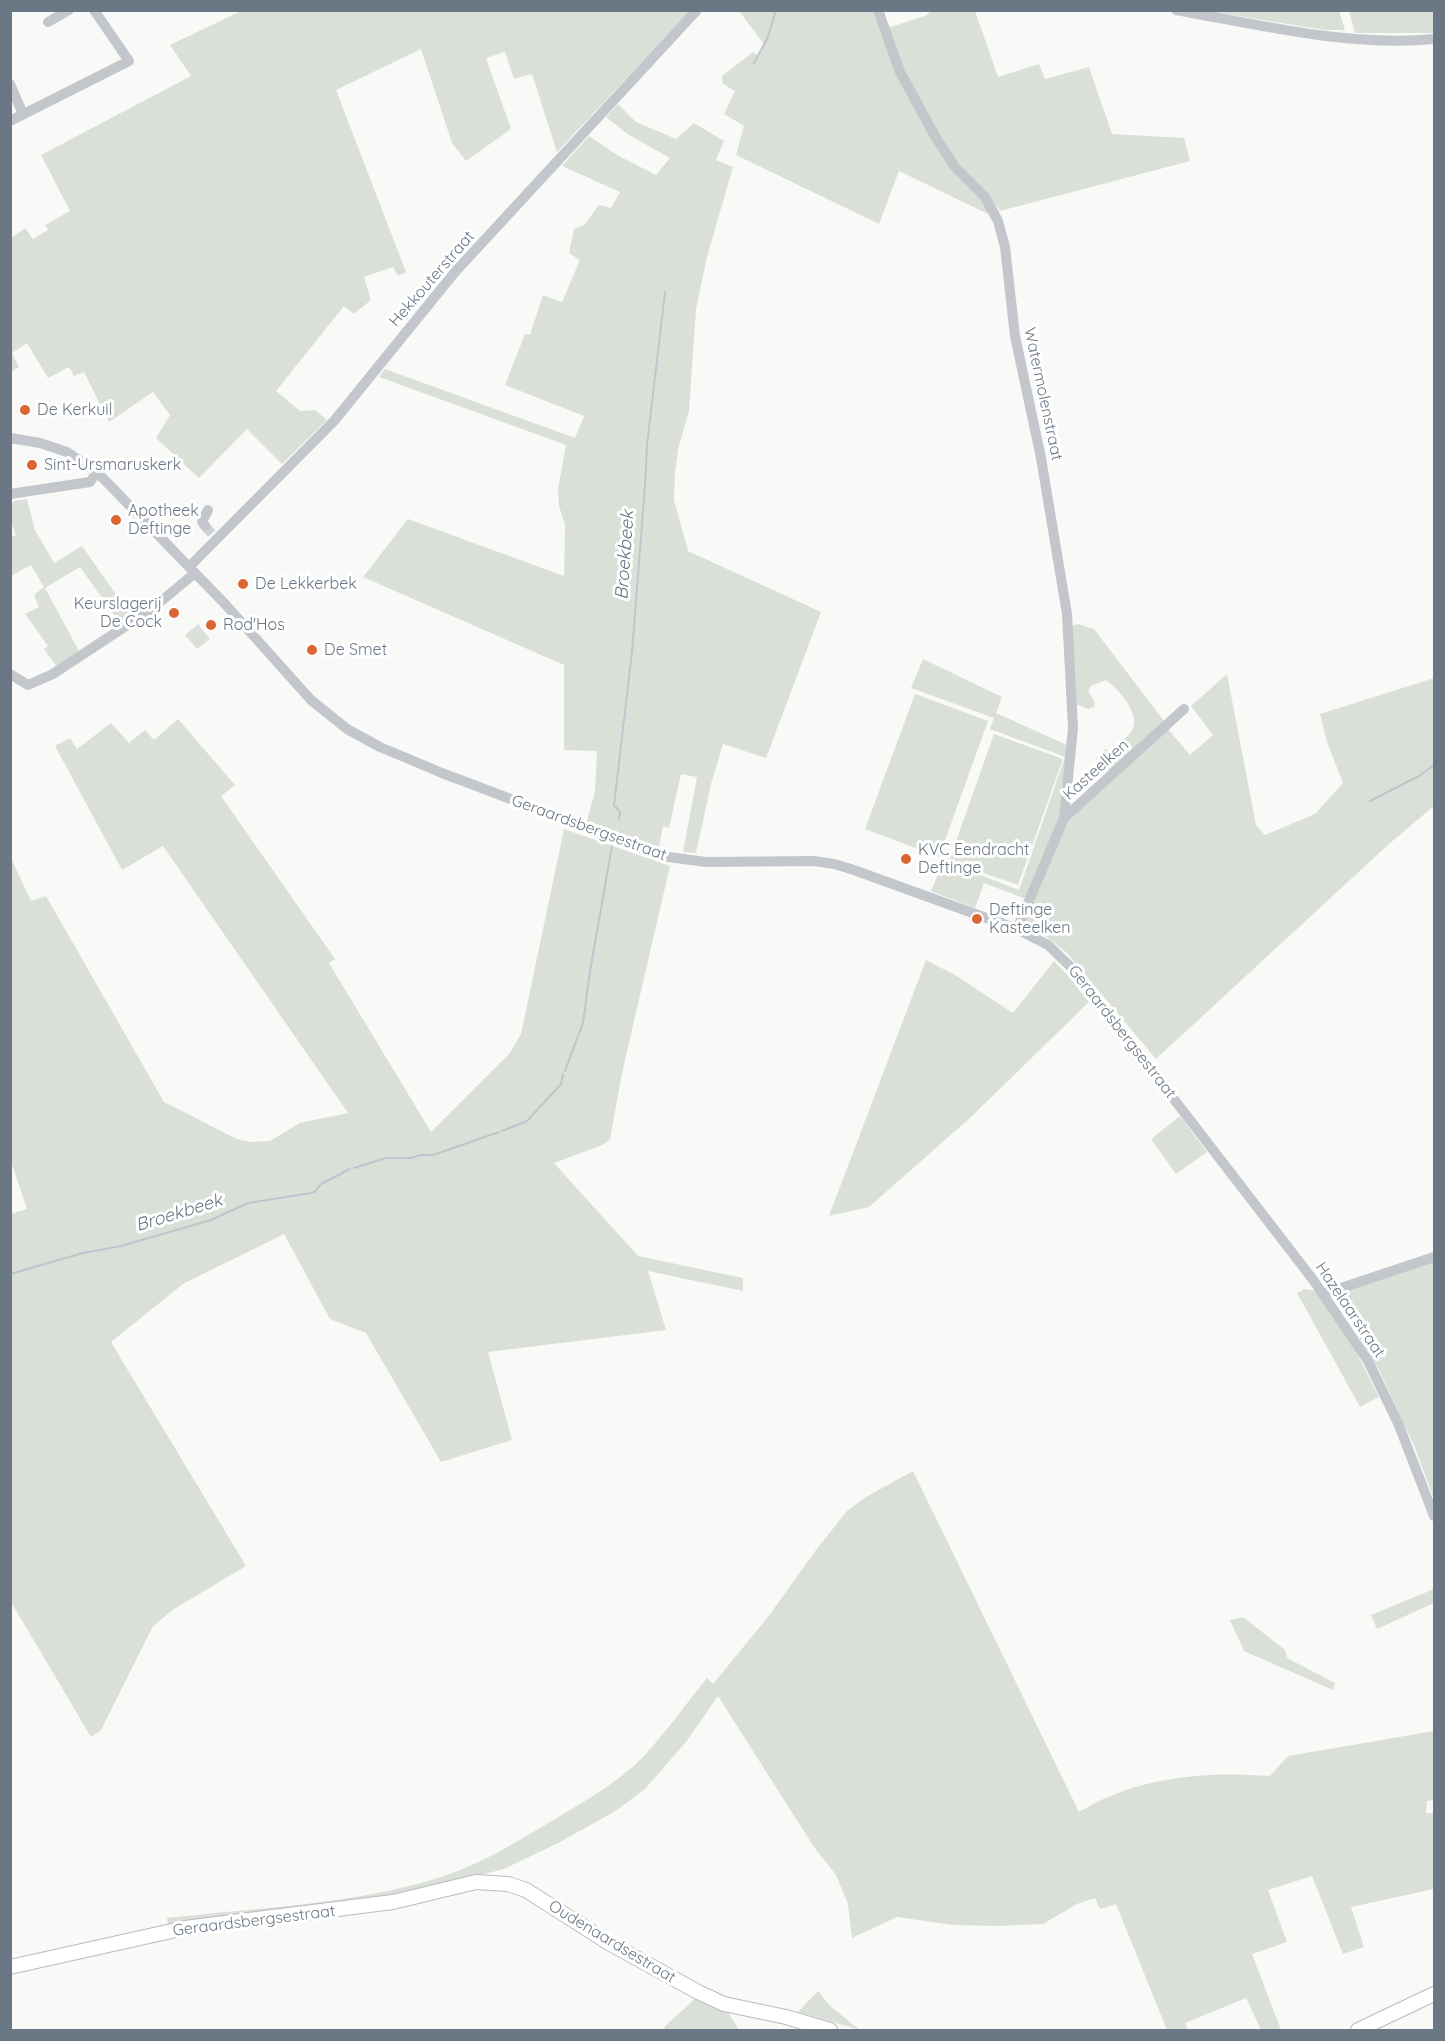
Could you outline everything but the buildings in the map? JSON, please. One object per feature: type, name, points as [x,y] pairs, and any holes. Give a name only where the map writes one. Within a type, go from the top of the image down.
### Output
[{"type":"main road","name":"Oudenaardsestraat","points":[[393,1902],[477,1882],[508,1884],[526,1890],[609,1943],[724,2004],[786,2017],[830,2031]]},
{"type":"main road","name":"Geraardsbergsestraat","points":[[10,1967],[185,1928],[393,1902]]},
{"type":"main road","points":[[1358,2031],[1434,1994]]},
{"type":"street","points":[[48,22],[69,10]]},
{"type":"street","points":[[10,121],[129,61],[94,10]]},
{"type":"street","name":"Hekkouterstraat","points":[[10,674],[28,685],[53,674],[153,608],[192,570],[212,533],[334,421],[455,272],[697,10]]},
{"type":"street","name":"Watermolenstraat","points":[[878,10],[900,72],[951,162],[985,196],[998,221],[1005,247],[1015,336],[1041,458],[1067,614],[1073,728],[1064,818]]},
{"type":"street","points":[[1176,10],[1355,40],[1434,39]]},
{"type":"street","points":[[10,84],[23,114]]},
{"type":"street","name":"Geraardsbergsestraat","points":[[10,438],[40,443],[67,452],[97,472],[192,570],[311,700],[347,729],[380,747],[442,773],[661,856],[677,860],[706,862],[770,860],[834,864],[1017,929],[1048,945],[1076,972],[1206,1142]]},
{"type":"street","points":[[10,494],[90,483],[97,472]]},
{"type":"street","points":[[208,510],[202,522],[212,533]]},
{"type":"street","name":"Kasteelken","points":[[1017,929],[1064,818],[1184,709]]},
{"type":"street","name":"Hazelaarstraat","points":[[1206,1142],[1323,1294],[1368,1362],[1398,1423],[1434,1516]]},
{"type":"street","points":[[1323,1294],[1434,1257]]},
{"type":"shaded area","points":[[241,11],[690,11],[557,152],[532,74],[514,79],[505,52],[486,58],[511,129],[466,161],[452,143],[421,49],[336,90],[406,272],[398,276],[393,267],[364,277],[371,300],[354,314],[344,306],[276,391],[300,411],[315,410],[327,420],[282,464],[247,429],[199,478],[156,438],[170,415],[153,392],[109,422],[84,372],[74,376],[69,367],[48,378],[27,343],[12,353],[19,367],[11,372],[11,238],[25,228],[33,239],[48,230],[45,225],[70,211],[41,155],[191,76],[170,45]]},
{"type":"shaded area","points":[[739,11],[874,11],[908,98],[917,95],[903,68],[888,28],[927,15],[931,11],[975,11],[998,77],[1039,64],[1045,79],[1089,67],[1112,134],[1184,138],[1190,161],[1000,211],[997,206],[988,214],[899,171],[879,224],[736,155],[744,126],[724,114],[735,91],[723,84],[722,76],[753,52],[758,55],[764,44]]},
{"type":"shaded area","points":[[1207,11],[1339,11],[1345,30],[1325,30]]},
{"type":"shaded area","points":[[1349,11],[1434,11],[1434,33],[1355,33]]},
{"type":"shaded area","points":[[618,104],[636,122],[676,139],[694,123],[724,141],[716,160],[733,167],[707,257],[696,309],[689,411],[678,449],[675,472],[674,500],[688,551],[821,612],[766,758],[723,744],[711,784],[696,853],[683,852],[697,777],[681,774],[669,828],[663,826],[659,847],[587,821],[595,791],[597,751],[564,750],[564,665],[363,577],[408,519],[564,576],[565,525],[559,506],[558,489],[566,445],[379,377],[385,369],[575,438],[584,416],[505,385],[525,334],[530,335],[543,295],[562,302],[580,260],[569,253],[574,229],[584,225],[599,205],[611,208],[620,192],[562,166],[589,136],[617,155],[656,175],[670,158],[629,135],[606,117]]},
{"type":"shaded area","points":[[27,499],[35,530],[54,563],[82,546],[132,617],[120,623],[80,567],[45,588],[79,651],[56,666],[44,649],[48,646],[25,614],[39,607],[34,595],[44,587],[31,565],[11,576],[10,538],[16,535],[11,522],[11,505],[14,501]]},
{"type":"shaded area","points":[[198,624],[210,639],[197,649],[185,635]]},
{"type":"shaded area","points":[[1078,624],[1094,629],[1164,721],[1110,771],[1096,758],[1104,749],[1110,751],[1131,732],[1134,718],[1128,703],[1106,680],[1091,686],[1088,691],[1095,702],[1094,707],[1088,709],[1076,704],[1071,626]]},
{"type":"shaded area","points":[[923,659],[1002,697],[996,713],[1067,745],[1059,818],[1026,899],[984,883],[975,908],[931,891],[944,861],[1019,890],[1065,757],[990,729],[994,718],[911,688]]},
{"type":"shaded area","points":[[1227,674],[1256,825],[1265,835],[1315,814],[1343,783],[1327,742],[1320,714],[1434,678],[1434,806],[1389,844],[1156,1059],[1067,953],[1043,934],[1026,927],[1025,920],[1068,820],[1167,728],[1190,755],[1213,735],[1191,706]]},
{"type":"shaded area","points":[[915,694],[988,721],[939,857],[865,829]]},
{"type":"shaded area","points":[[178,719],[235,785],[221,796],[335,959],[329,963],[431,1132],[510,1053],[521,1034],[564,829],[670,866],[622,1073],[610,1140],[554,1163],[638,1256],[743,1278],[743,1291],[648,1271],[666,1330],[488,1352],[512,1440],[441,1462],[366,1333],[330,1319],[284,1234],[183,1284],[111,1342],[246,1566],[174,1609],[153,1626],[101,1730],[91,1737],[11,1602],[10,1214],[27,1209],[10,1159],[11,858],[31,901],[46,896],[164,1102],[237,1139],[251,1142],[270,1141],[300,1123],[348,1113],[163,846],[122,870],[55,746],[70,738],[77,749],[111,723],[129,743],[145,730],[154,740]]},
{"type":"shaded area","points":[[994,734],[1063,759],[1018,885],[949,861]]},
{"type":"shaded area","points":[[926,960],[955,975],[1013,1013],[1054,961],[1089,1002],[971,1117],[869,1207],[829,1216]]},
{"type":"shaded area","points":[[1180,1116],[1207,1152],[1176,1174],[1151,1139]]},
{"type":"shaded area","points":[[1434,1261],[1434,1499],[1415,1448],[1380,1372],[1334,1295]]},
{"type":"shaded area","points":[[1305,1289],[1316,1291],[1353,1346],[1379,1397],[1360,1407],[1297,1293]]},
{"type":"shaded area","points":[[913,1471],[1079,1812],[1101,1800],[1147,1784],[1195,1776],[1270,1776],[1288,1756],[1434,1731],[1434,1800],[1427,1801],[1426,1813],[1434,1813],[1434,1889],[1351,1907],[1364,1947],[1343,1954],[1312,1876],[1268,1890],[1287,1942],[1252,1954],[1281,2030],[1261,2030],[1246,1998],[1185,2023],[1188,2030],[1167,2030],[1116,1904],[1100,1909],[1095,1898],[1077,1904],[1043,1924],[953,1925],[897,1917],[852,1938],[848,1904],[836,1875],[814,1847],[718,1696],[686,1742],[645,1789],[614,1812],[504,1869],[426,1889],[356,1902],[168,1925],[167,1918],[341,1899],[409,1886],[441,1877],[471,1866],[500,1851],[578,1805],[613,1783],[644,1756],[707,1678],[713,1684],[768,1617],[847,1511],[866,1497]]},
{"type":"shaded area","points":[[1434,1589],[1434,1603],[1377,1629],[1371,1615]]},
{"type":"shaded area","points":[[1243,1617],[1285,1650],[1287,1658],[1335,1683],[1333,1690],[1244,1651],[1230,1620]]},
{"type":"shaded area","points":[[818,1991],[830,2006],[860,2030],[798,2012]]},
{"type":"shaded area","points":[[697,1997],[728,2012],[739,2030],[666,2030],[664,2027]]},
{"type":"waterway","name":"Broekbeek","points":[[754,63],[768,37],[776,10]]},
{"type":"waterway","name":"Broekbeek","points":[[619,820],[620,812],[614,805],[632,652],[647,445],[665,292]]},
{"type":"waterway","points":[[1370,801],[1419,776],[1434,765]]},
{"type":"waterway","name":"Broekbeek","points":[[565,1071],[583,1023],[612,846]]},
{"type":"waterway","name":"Broekbeek","points":[[502,1131],[527,1121],[561,1084],[563,1074]]},
{"type":"waterway","name":"Broekbeek","points":[[354,1168],[386,1158],[433,1155],[499,1132]]},
{"type":"waterway","name":"Broekbeek","points":[[10,1274],[211,1220],[248,1203],[315,1192],[321,1184],[350,1169]]},
{"type":"tunnel","points":[[205,526],[213,535]]},
{"type":"place","name":"De Kerkuil","points":[[25,410]]},
{"type":"place","name":"Sint-Ursmaruskerk","points":[[32,465]]},
{"type":"place","name":"Apotheek Deftinge","points":[[116,520]]},
{"type":"place","name":"De Lekkerbek","points":[[243,584]]},
{"type":"place","name":"Keurslagerij De Cock","points":[[174,613]]},
{"type":"place","name":"Rod'Hos","points":[[211,625]]},
{"type":"place","name":"De Smet","points":[[312,650]]},
{"type":"place","name":"KVC Eendracht Deftinge","points":[[906,859]]},
{"type":"place","name":"Deftinge Kasteelken","points":[[977,919]]}]
